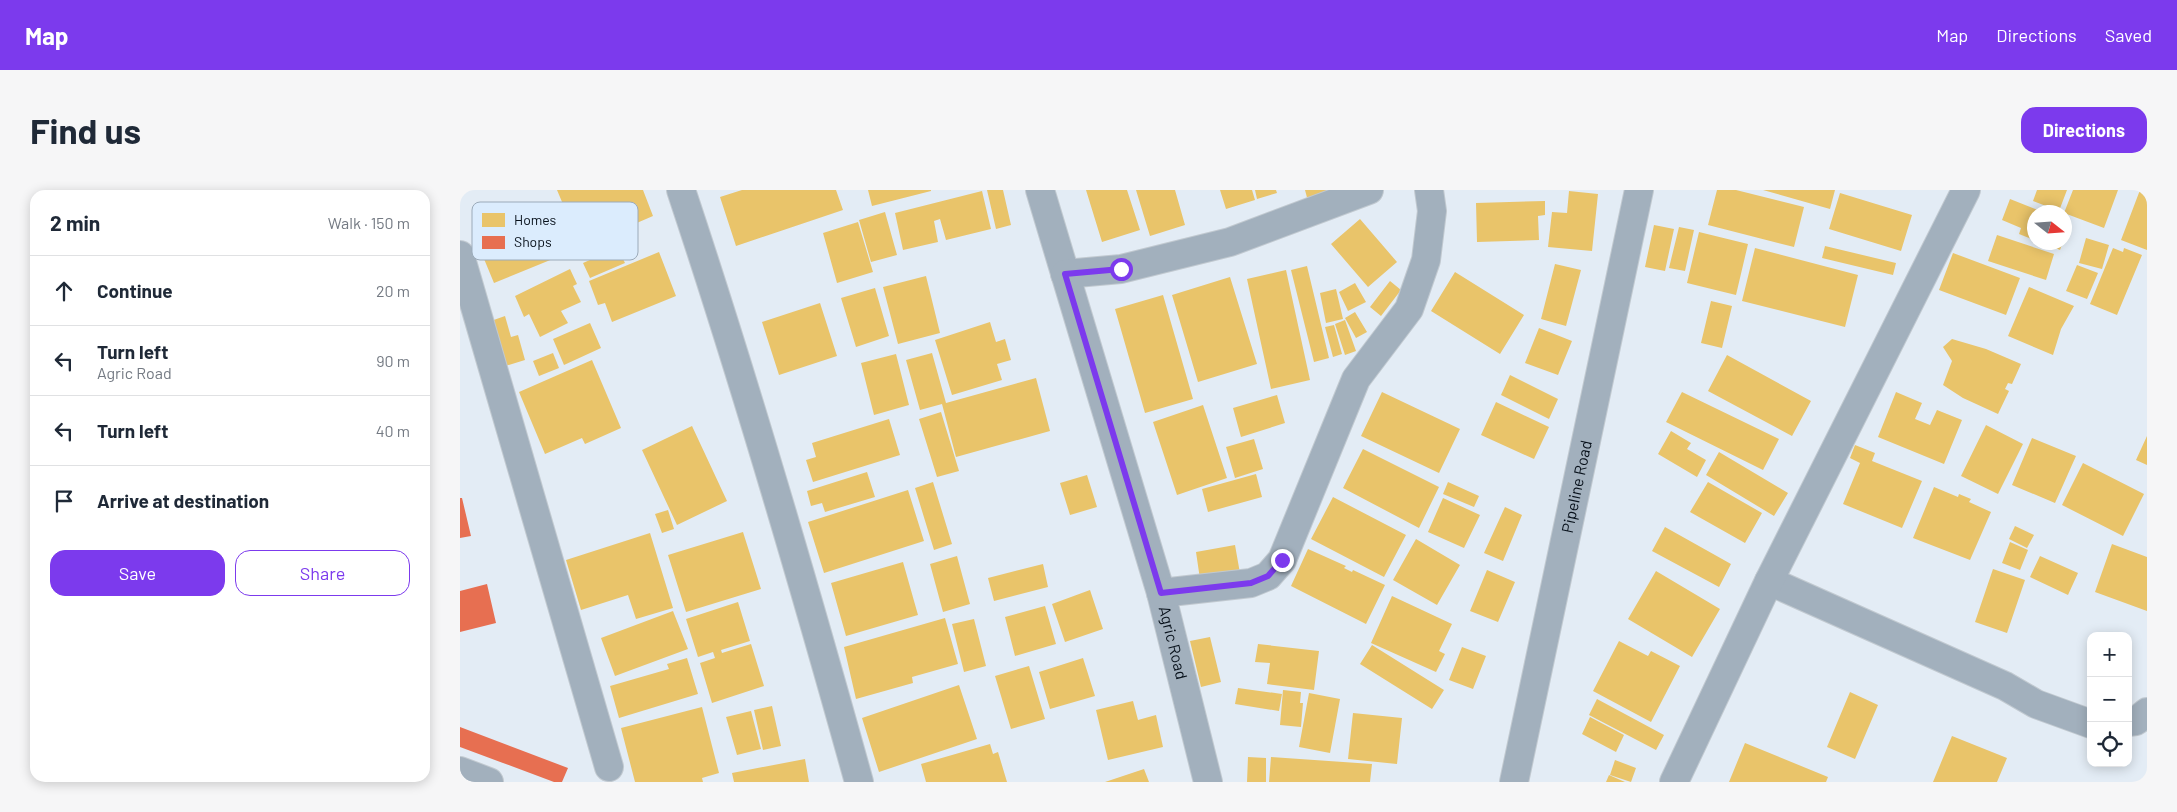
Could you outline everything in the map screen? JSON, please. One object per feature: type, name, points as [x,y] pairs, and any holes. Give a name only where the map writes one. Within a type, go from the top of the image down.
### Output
[{"type":"street","points":[[681,190],[704,258],[825,659],[859,782]]},
{"type":"street","name":"Agric Road","points":[[1040,190],[1161,593],[1208,782]]},
{"type":"street","points":[[1065,274],[1121,269],[1230,242],[1369,190]]},
{"type":"street","points":[[1161,593],[1251,583],[1268,576],[1282,560],[1356,379],[1409,309],[1426,260],[1432,211],[1429,190]]},
{"type":"street","name":"Pipeline Road","points":[[1514,782],[1639,190]]},
{"type":"street","points":[[1674,782],[1769,580],[1966,190]]},
{"type":"street","points":[[460,255],[609,767]]},
{"type":"street","points":[[1769,580],[2005,686],[2036,704],[2087,723]]},
{"type":"street","points":[[2132,722],[2136,721],[2147,712]]},
{"type":"street","points":[[460,771],[489,782]]},
{"type":"building: Homes","points":[[557,190],[643,190],[653,216],[638,222],[638,202],[562,202]]},
{"type":"building: Homes","points":[[742,190],[836,190],[843,210],[736,246],[720,197]]},
{"type":"building: Homes","points":[[868,190],[931,190],[931,191],[872,206]]},
{"type":"building: Homes","points":[[987,190],[1003,190],[1011,225],[996,229]]},
{"type":"building: Homes","points":[[1086,190],[1127,190],[1140,230],[1102,242]]},
{"type":"building: Homes","points":[[1136,190],[1175,190],[1185,225],[1150,236]]},
{"type":"building: Homes","points":[[1220,190],[1252,190],[1255,200],[1226,209]]},
{"type":"building: Homes","points":[[1255,190],[1276,190],[1277,193],[1257,199]]},
{"type":"building: Homes","points":[[1305,190],[1330,190],[1310,209]]},
{"type":"building: Homes","points":[[1717,190],[1736,190],[1804,207],[1794,247],[1708,225]]},
{"type":"building: Homes","points":[[1763,190],[1835,190],[1830,209]]},
{"type":"building: Homes","points":[[2037,190],[2067,190],[2061,205],[2043,205],[2033,201]]},
{"type":"building: Homes","points":[[2073,190],[2118,190],[2104,228],[2072,216],[2072,205],[2067,205]]},
{"type":"building: Homes","points":[[2140,190],[2147,190],[2147,250],[2121,240]]},
{"type":"building: Homes","points":[[982,191],[991,229],[946,240],[940,219],[934,221],[938,242],[903,250],[895,213]]},
{"type":"building: Homes","points":[[1569,191],[1598,194],[1592,251],[1548,247],[1552,212],[1567,213]]},
{"type":"building: Homes","points":[[1840,193],[1912,215],[1901,251],[1829,229]]},
{"type":"building: Homes","points":[[2010,199],[2027,206],[2027,237],[2019,234],[2021,228],[2002,220]]},
{"type":"building: Homes","points":[[1545,201],[1545,215],[1538,216],[1539,240],[1477,242],[1476,203]]},
{"type":"building: Homes","points":[[885,212],[897,255],[871,262],[859,220]]},
{"type":"building: Homes","points":[[1360,219],[1397,262],[1368,287],[1331,244]]},
{"type":"building: Homes","points":[[858,222],[873,272],[837,283],[823,233]]},
{"type":"building: Homes","points":[[1654,225],[1674,229],[1665,271],[1645,267]]},
{"type":"building: Homes","points":[[1679,227],[1694,230],[1685,271],[1669,268]]},
{"type":"building: Homes","points":[[1699,232],[1748,244],[1736,295],[1687,283]]},
{"type":"building: Homes","points":[[1997,235],[2027,245],[2027,250],[2042,250],[2054,254],[2046,280],[1988,261]]},
{"type":"building: Homes","points":[[2086,238],[2109,245],[2102,269],[2079,263]]},
{"type":"building: Homes","points":[[1825,246],[1896,263],[1893,275],[1822,258]]},
{"type":"building: Homes","points":[[1755,248],[1858,275],[1845,327],[1742,301]]},
{"type":"building: Homes","points":[[2113,248],[2123,252],[2124,248],[2142,255],[2117,315],[2090,304]]},
{"type":"building: Homes","points":[[659,252],[676,296],[612,322],[605,303],[598,305],[589,281]]},
{"type":"building: Homes","points":[[1953,253],[2020,278],[2006,315],[1939,290]]},
{"type":"building: Homes","points":[[484,260],[550,260],[494,283]]},
{"type":"building: Homes","points":[[590,260],[624,260],[625,263],[590,278],[583,263]]},
{"type":"building: Homes","points":[[1555,264],[1581,270],[1566,326],[1541,319]]},
{"type":"building: Homes","points":[[2077,265],[2098,273],[2087,299],[2066,291]]},
{"type":"building: Homes","points":[[1307,266],[1329,358],[1314,362],[1291,270]]},
{"type":"building: Homes","points":[[570,269],[577,284],[573,286],[581,302],[561,311],[568,323],[540,337],[529,314],[524,317],[515,296]]},
{"type":"building: Homes","points":[[1286,270],[1310,380],[1271,389],[1247,279]]},
{"type":"building: Homes","points":[[1455,272],[1524,315],[1500,354],[1431,311]]},
{"type":"building: Homes","points":[[926,276],[940,333],[898,344],[883,287]]},
{"type":"building: Homes","points":[[1230,277],[1257,364],[1198,382],[1172,295]]},
{"type":"building: Homes","points":[[1390,281],[1401,290],[1381,316],[1370,307]]},
{"type":"building: Homes","points":[[1355,283],[1366,302],[1348,311],[1339,292]]},
{"type":"building: Homes","points":[[2029,287],[2074,306],[2061,329],[2053,355],[2008,336]]},
{"type":"building: Homes","points":[[875,288],[889,336],[856,347],[841,298]]},
{"type":"building: Homes","points":[[1336,289],[1343,319],[1326,323],[1320,293]]},
{"type":"building: Homes","points":[[1163,295],[1193,399],[1145,413],[1115,309]]},
{"type":"building: Homes","points":[[1711,301],[1732,306],[1722,348],[1701,343]]},
{"type":"building: Homes","points":[[820,303],[837,356],[779,375],[762,322]]},
{"type":"building: Homes","points":[[1355,312],[1367,332],[1356,338],[1345,318]]},
{"type":"building: Homes","points":[[505,316],[511,337],[518,335],[525,360],[502,367],[488,322]]},
{"type":"building: Homes","points":[[1345,320],[1356,351],[1345,355],[1335,324]]},
{"type":"building: Homes","points":[[990,322],[996,342],[1005,339],[1011,360],[997,364],[1002,380],[952,395],[935,340]]},
{"type":"building: Homes","points":[[590,323],[601,348],[564,365],[553,339]]},
{"type":"building: Homes","points":[[1334,325],[1342,354],[1333,357],[1325,327]]},
{"type":"building: Homes","points":[[1539,328],[1572,341],[1558,375],[1525,363]]},
{"type":"building: Homes","points":[[1952,339],[1986,349],[2021,364],[2012,384],[2008,383],[2005,389],[2009,391],[1998,414],[1963,398],[1943,385],[1952,361],[1943,347]]},
{"type":"building: Homes","points":[[553,353],[559,368],[539,376],[533,361]]},
{"type":"building: Homes","points":[[932,353],[946,403],[1036,378],[1050,431],[956,457],[942,404],[920,410],[906,360]]},
{"type":"building: Homes","points":[[896,354],[909,405],[874,415],[861,363]]},
{"type":"building: Homes","points":[[1727,355],[1811,401],[1792,436],[1708,391]]},
{"type":"building: Homes","points":[[592,360],[621,428],[585,444],[582,438],[545,454],[519,392]]},
{"type":"building: Homes","points":[[1510,375],[1558,399],[1549,419],[1501,395]]},
{"type":"building: Homes","points":[[1382,392],[1460,429],[1439,473],[1361,436]]},
{"type":"building: Homes","points":[[1682,392],[1779,439],[1763,470],[1666,422]]},
{"type":"building: Homes","points":[[1896,392],[1922,403],[1915,419],[1930,425],[1937,410],[1962,420],[1944,464],[1878,437]]},
{"type":"building: Homes","points":[[1277,395],[1285,423],[1241,437],[1233,408]]},
{"type":"building: Homes","points":[[1496,402],[1549,427],[1534,459],[1481,435]]},
{"type":"building: Homes","points":[[1203,405],[1227,478],[1177,495],[1153,422]]},
{"type":"building: Homes","points":[[941,412],[959,471],[937,477],[919,419]]},
{"type":"building: Homes","points":[[889,419],[900,455],[813,482],[806,460],[816,457],[812,443]]},
{"type":"building: Homes","points":[[1986,425],[2023,444],[1998,494],[1961,476]]},
{"type":"building: Homes","points":[[692,426],[727,501],[677,525],[642,450]]},
{"type":"building: Homes","points":[[1671,431],[1691,443],[1687,449],[1706,460],[1697,477],[1658,454]]},
{"type":"building: Homes","points":[[2147,436],[2147,465],[2136,460]]},
{"type":"building: Homes","points":[[2032,438],[2076,456],[2055,503],[2012,485]]},
{"type":"building: Homes","points":[[1254,439],[1263,469],[1235,478],[1226,447]]},
{"type":"building: Homes","points":[[1855,445],[1875,453],[1872,461],[1922,481],[1902,528],[1843,504],[1860,463],[1850,458]]},
{"type":"building: Homes","points":[[1363,449],[1439,487],[1419,528],[1343,488]]},
{"type":"building: Homes","points":[[1719,452],[1788,493],[1774,516],[1706,475]]},
{"type":"building: Homes","points":[[2083,463],[2144,494],[2123,536],[2062,505]]},
{"type":"building: Homes","points":[[867,472],[875,497],[825,512],[822,503],[811,506],[807,491]]},
{"type":"building: Homes","points":[[1256,474],[1262,497],[1208,512],[1202,489]]},
{"type":"building: Homes","points":[[1087,475],[1097,507],[1070,515],[1060,483]]},
{"type":"building: Homes","points":[[933,482],[952,544],[934,550],[915,488]]},
{"type":"building: Homes","points":[[1448,482],[1479,496],[1474,507],[1443,494]]},
{"type":"building: Homes","points":[[1708,482],[1762,513],[1745,543],[1690,512]]},
{"type":"building: Homes","points":[[1934,487],[1958,497],[1959,494],[1971,499],[1969,502],[1991,512],[1970,560],[1913,538]]},
{"type":"building: Homes","points":[[908,490],[924,541],[824,573],[808,522]]},
{"type":"building: Homes","points":[[1333,497],[1406,535],[1384,577],[1311,539]]},
{"type":"building: Homes","points":[[1443,498],[1480,515],[1464,548],[1428,532]]},
{"type":"building: Homes","points":[[1505,507],[1522,515],[1503,561],[1484,553]]},
{"type":"building: Homes","points":[[668,510],[674,529],[662,533],[655,514]]},
{"type":"building: Homes","points":[[2015,526],[2034,535],[2027,548],[2009,539]]},
{"type":"building: Homes","points":[[1665,527],[1731,564],[1719,587],[1652,551]]},
{"type":"building: Homes","points":[[743,532],[761,589],[686,612],[668,555]]},
{"type":"building: Homes","points":[[650,533],[673,608],[636,619],[628,595],[581,610],[566,560]]},
{"type":"building: Homes","points":[[1416,539],[1460,565],[1437,605],[1393,580]]},
{"type":"building: Homes","points":[[2010,542],[2028,550],[2020,570],[2002,563]]},
{"type":"building: Homes","points":[[2112,544],[2147,557],[2147,611],[2095,592]]},
{"type":"building: Homes","points":[[1235,545],[1241,579],[1201,586],[1196,552]]},
{"type":"building: Homes","points":[[1308,549],[1346,566],[1344,568],[1352,572],[1353,570],[1385,585],[1366,624],[1291,586]]},
{"type":"building: Homes","points":[[957,556],[970,604],[943,612],[930,564]]},
{"type":"building: Homes","points":[[2040,556],[2078,573],[2068,595],[2030,577]]},
{"type":"building: Homes","points":[[903,562],[918,615],[846,636],[831,583]]},
{"type":"building: Homes","points":[[1043,564],[1048,587],[994,601],[988,578]]},
{"type":"building: Homes","points":[[1993,569],[2025,580],[2007,633],[1975,622]]},
{"type":"building: Homes","points":[[1487,570],[1515,582],[1498,622],[1470,611]]},
{"type":"building: Homes","points":[[1656,571],[1720,609],[1692,657],[1628,619]]},
{"type":"building: Homes","points":[[1090,590],[1103,629],[1065,642],[1052,604]]},
{"type":"building: Homes","points":[[1392,596],[1452,624],[1439,651],[1445,654],[1436,672],[1371,643]]},
{"type":"building: Homes","points":[[738,602],[750,641],[721,650],[722,653],[751,644],[764,686],[712,703],[700,663],[715,658],[713,652],[698,657],[686,619]]},
{"type":"building: Homes","points":[[1045,606],[1056,644],[1015,656],[1005,617]]},
{"type":"building: Homes","points":[[673,611],[688,649],[615,676],[601,638]]},
{"type":"building: Homes","points":[[945,618],[958,664],[912,677],[913,683],[856,699],[844,647]]},
{"type":"building: Homes","points":[[974,619],[986,666],[964,672],[952,624]]},
{"type":"building: Homes","points":[[1210,637],[1221,682],[1201,687],[1190,641]]},
{"type":"building: Homes","points":[[1619,641],[1648,656],[1651,651],[1680,666],[1651,722],[1593,691]]},
{"type":"building: Homes","points":[[1258,644],[1319,651],[1314,690],[1267,684],[1270,663],[1255,662]]},
{"type":"building: Homes","points":[[1372,645],[1444,690],[1432,709],[1360,664]]},
{"type":"building: Homes","points":[[1462,647],[1486,656],[1473,689],[1449,680]]},
{"type":"building: Homes","points":[[687,658],[698,694],[619,718],[610,686],[669,669],[667,664]]},
{"type":"building: Homes","points":[[1083,658],[1095,696],[1050,709],[1039,672]]},
{"type":"building: Homes","points":[[1029,666],[1045,719],[1011,729],[995,676]]},
{"type":"building: Homes","points":[[959,685],[977,739],[879,772],[862,718]]},
{"type":"building: Homes","points":[[1238,688],[1282,694],[1279,711],[1235,704]]},
{"type":"building: Homes","points":[[1283,690],[1301,692],[1300,703],[1303,703],[1301,727],[1280,725]]},
{"type":"building: Homes","points":[[1850,692],[1878,705],[1855,759],[1827,747]]},
{"type":"building: Homes","points":[[1309,693],[1340,699],[1330,753],[1299,747]]},
{"type":"building: Homes","points":[[1597,699],[1664,735],[1656,750],[1589,715]]},
{"type":"building: Homes","points":[[1133,701],[1138,720],[1156,715],[1163,747],[1108,760],[1096,710]]},
{"type":"building: Homes","points":[[772,706],[781,746],[763,750],[754,710]]},
{"type":"building: Homes","points":[[702,707],[719,773],[702,778],[703,782],[635,782],[621,728]]},
{"type":"building: Homes","points":[[751,711],[761,749],[737,755],[726,717]]},
{"type":"building: Homes","points":[[1353,713],[1402,718],[1397,764],[1348,759]]},
{"type":"building: Homes","points":[[1590,717],[1624,735],[1616,752],[1582,734]]},
{"type":"building: Homes","points":[[1952,736],[2007,758],[1997,782],[1933,782]]},
{"type":"building: Homes","points":[[1745,743],[1828,777],[1826,782],[1729,782]]},
{"type":"building: Homes","points":[[990,744],[993,754],[998,752],[1007,782],[926,782],[921,764]]},
{"type":"building: Homes","points":[[1248,757],[1266,758],[1266,782],[1247,782]]},
{"type":"building: Homes","points":[[1271,757],[1372,764],[1370,782],[1269,782]]},
{"type":"building: Homes","points":[[805,759],[809,782],[734,782],[732,773]]},
{"type":"building: Homes","points":[[1615,760],[1636,768],[1631,782],[1610,775]]},
{"type":"building: Homes","points":[[1144,769],[1149,782],[1105,782]]},
{"type":"building: Homes","points":[[1609,775],[1625,782],[1606,782]]},
{"type":"building: Shops","points":[[460,498],[462,498],[471,536],[460,538]]},
{"type":"building: Shops","points":[[487,584],[496,623],[460,632],[460,591]]},
{"type":"building: Shops","points":[[460,727],[568,768],[562,782],[554,782],[460,747]]},
{"type":"route","points":[[1121,269],[1065,274],[1161,593],[1251,583],[1268,576],[1282,560]]}]
